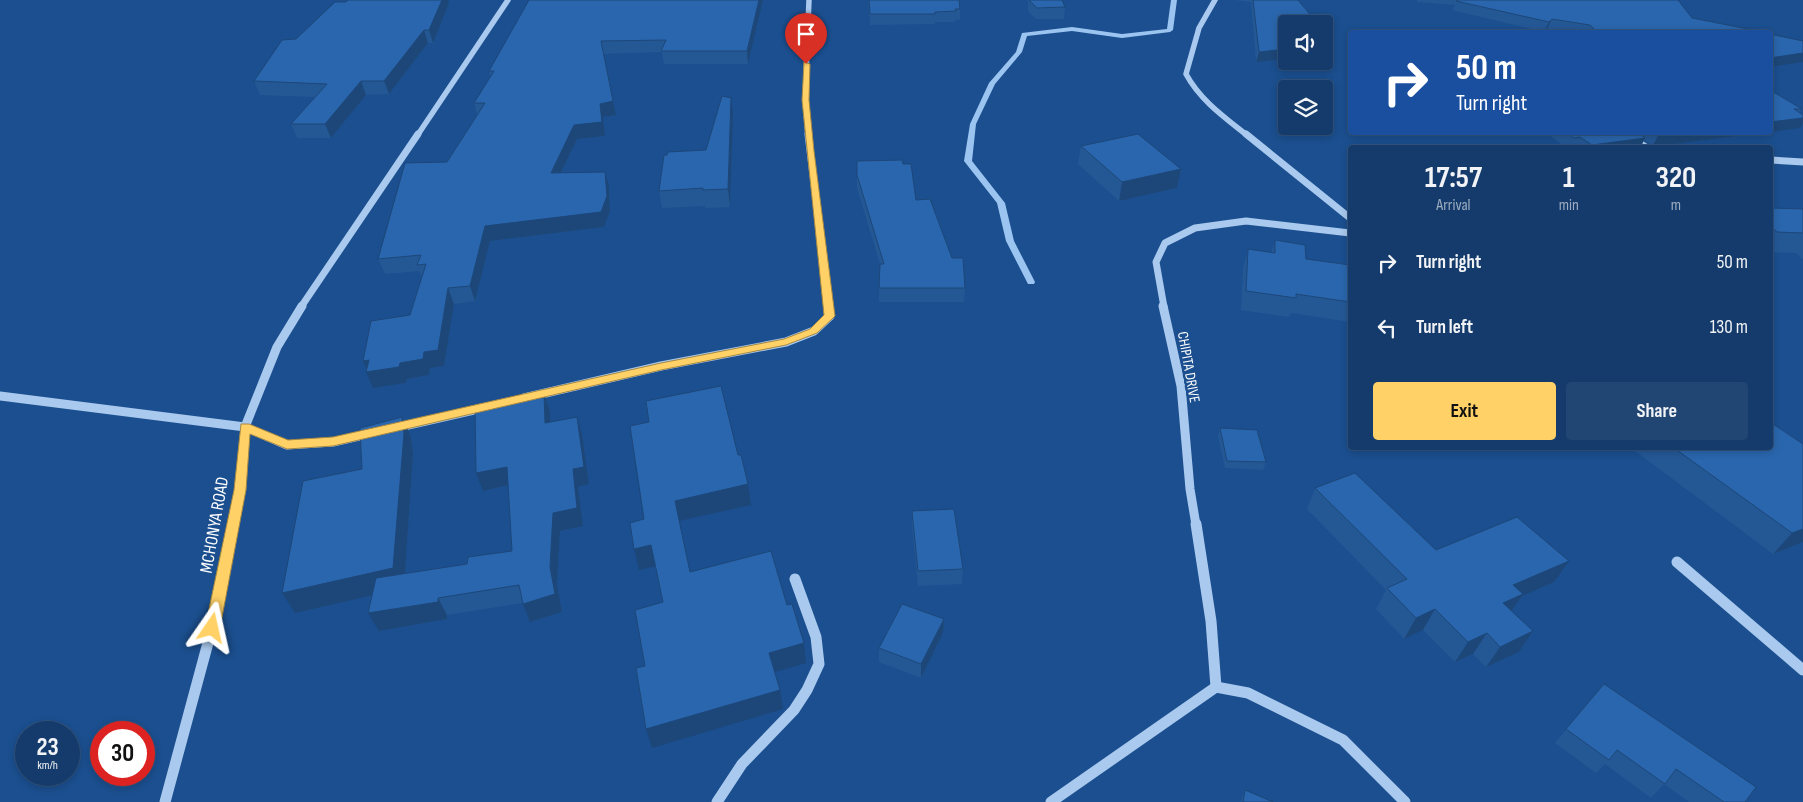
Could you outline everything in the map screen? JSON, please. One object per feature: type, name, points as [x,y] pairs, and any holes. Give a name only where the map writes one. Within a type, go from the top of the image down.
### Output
[{"type":"street","name":"MCHONYA ROAD","points":[[164,802],[212,628],[240,490],[245,427],[277,347],[288,327],[508,0]]},
{"type":"street","points":[[515,400],[661,366],[786,342],[814,331],[830,316],[813,185],[805,100],[809,0]]},
{"type":"street","points":[[1215,0],[1199,28],[1186,74],[1194,89],[1212,108],[1348,216]]},
{"type":"street","points":[[1627,135],[1642,145]]},
{"type":"street","points":[[1773,160],[1803,162]]},
{"type":"street","name":"CHIPITA DRIVE","points":[[1216,687],[1212,621],[1190,489],[1181,386],[1162,300],[1156,262],[1165,242],[1194,228],[1246,221],[1348,233]]},
{"type":"street","points":[[0,396],[245,427],[287,445],[333,442],[380,431]]},
{"type":"street","points":[[390,429],[496,404]]},
{"type":"street","points":[[1677,562],[1803,670]]},
{"type":"street","points":[[718,802],[742,764],[794,710],[807,690],[819,664],[816,637],[795,579]]},
{"type":"street","points":[[1051,802],[1216,687],[1248,693],[1343,740],[1405,802]]},
{"type":"building","points":[[348,0],[442,0],[429,30],[424,30],[384,81],[361,81],[325,124],[291,124],[327,84],[254,81],[282,40],[296,39],[335,2],[346,2]]},
{"type":"building","points":[[529,0],[759,0],[747,51],[661,51],[666,40],[601,41],[613,101],[600,104],[602,122],[574,125],[551,173],[605,172],[607,196],[601,212],[485,226],[470,286],[448,288],[438,350],[424,352],[423,359],[400,363],[399,367],[366,372],[369,360],[363,361],[371,321],[410,315],[426,264],[417,265],[421,255],[378,259],[405,163],[447,162],[485,103],[474,103],[494,71],[489,71]]},
{"type":"building","points":[[869,0],[959,0],[960,9],[955,9],[956,11],[935,12],[935,14],[870,14]]},
{"type":"building","points":[[1029,0],[1062,0],[1065,7],[1037,8]]},
{"type":"building","points":[[1253,0],[1298,0],[1310,15],[1278,15],[1278,50],[1259,52]]},
{"type":"building","points":[[1678,0],[1692,18],[1753,30],[1595,30],[1590,25],[1552,19],[1549,22],[1456,1]]},
{"type":"building","points":[[1773,35],[1803,41],[1803,53],[1773,58]]},
{"type":"building","points":[[1773,92],[1802,109],[1794,109],[1803,115],[1803,118],[1773,122]]},
{"type":"building","points":[[722,96],[731,98],[728,189],[703,190],[703,188],[659,191],[664,155],[667,155],[668,152],[706,150]]},
{"type":"building","points":[[1138,134],[1181,169],[1122,182],[1081,146]]},
{"type":"building","points":[[1570,135],[1641,135],[1645,138],[1592,145],[1580,137],[1574,138]]},
{"type":"building","points":[[902,160],[903,164],[911,164],[916,200],[930,199],[952,258],[963,258],[965,288],[879,288],[880,264],[884,264],[857,175],[857,161]]},
{"type":"building","points":[[1773,208],[1803,209],[1803,233],[1777,232],[1773,229]]},
{"type":"building","points":[[1275,240],[1305,245],[1306,259],[1348,265],[1348,302],[1296,294],[1296,298],[1246,291],[1248,249],[1275,253]]},
{"type":"building","points":[[721,386],[738,455],[741,455],[748,484],[675,501],[690,572],[771,551],[787,605],[792,604],[804,643],[769,653],[780,690],[646,729],[636,668],[645,666],[635,610],[663,602],[651,545],[634,549],[630,523],[644,519],[630,426],[649,422],[646,401]]},
{"type":"building","points":[[544,394],[545,423],[577,417],[584,467],[573,469],[577,508],[553,513],[550,567],[555,594],[523,604],[519,585],[438,598],[438,602],[368,613],[376,578],[467,564],[468,557],[512,551],[507,467],[476,473],[475,406]]},
{"type":"building","points":[[402,417],[404,434],[393,568],[282,593],[303,481],[362,469],[360,428]]},
{"type":"building","points":[[1773,424],[1803,444],[1803,529],[1792,533],[1677,450],[1773,450]]},
{"type":"building","points":[[1220,428],[1257,430],[1266,462],[1227,461]]},
{"type":"building","points":[[1355,473],[1436,550],[1517,517],[1569,561],[1513,585],[1523,594],[1503,603],[1533,631],[1500,647],[1487,633],[1468,642],[1435,609],[1416,618],[1387,588],[1407,579],[1315,488]]},
{"type":"building","points":[[954,509],[963,569],[918,571],[912,511]]},
{"type":"building","points":[[902,604],[944,619],[921,664],[879,648]]},
{"type":"building","points":[[1604,684],[1756,787],[1745,802],[1724,802],[1676,769],[1665,784],[1617,750],[1609,760],[1566,729]]},
{"type":"building","points":[[1245,790],[1273,802],[1243,802]]},
{"type":"waterway","points":[[1031,282],[1010,241],[1001,203],[968,161],[973,124],[992,83],[1019,52],[1024,34],[1072,29],[1122,36],[1170,30],[1174,0]]},
{"type":"route","points":[[212,628],[240,490],[245,427],[287,445],[333,442],[661,366],[786,342],[814,331],[830,316],[813,185],[805,100],[806,64]]}]
